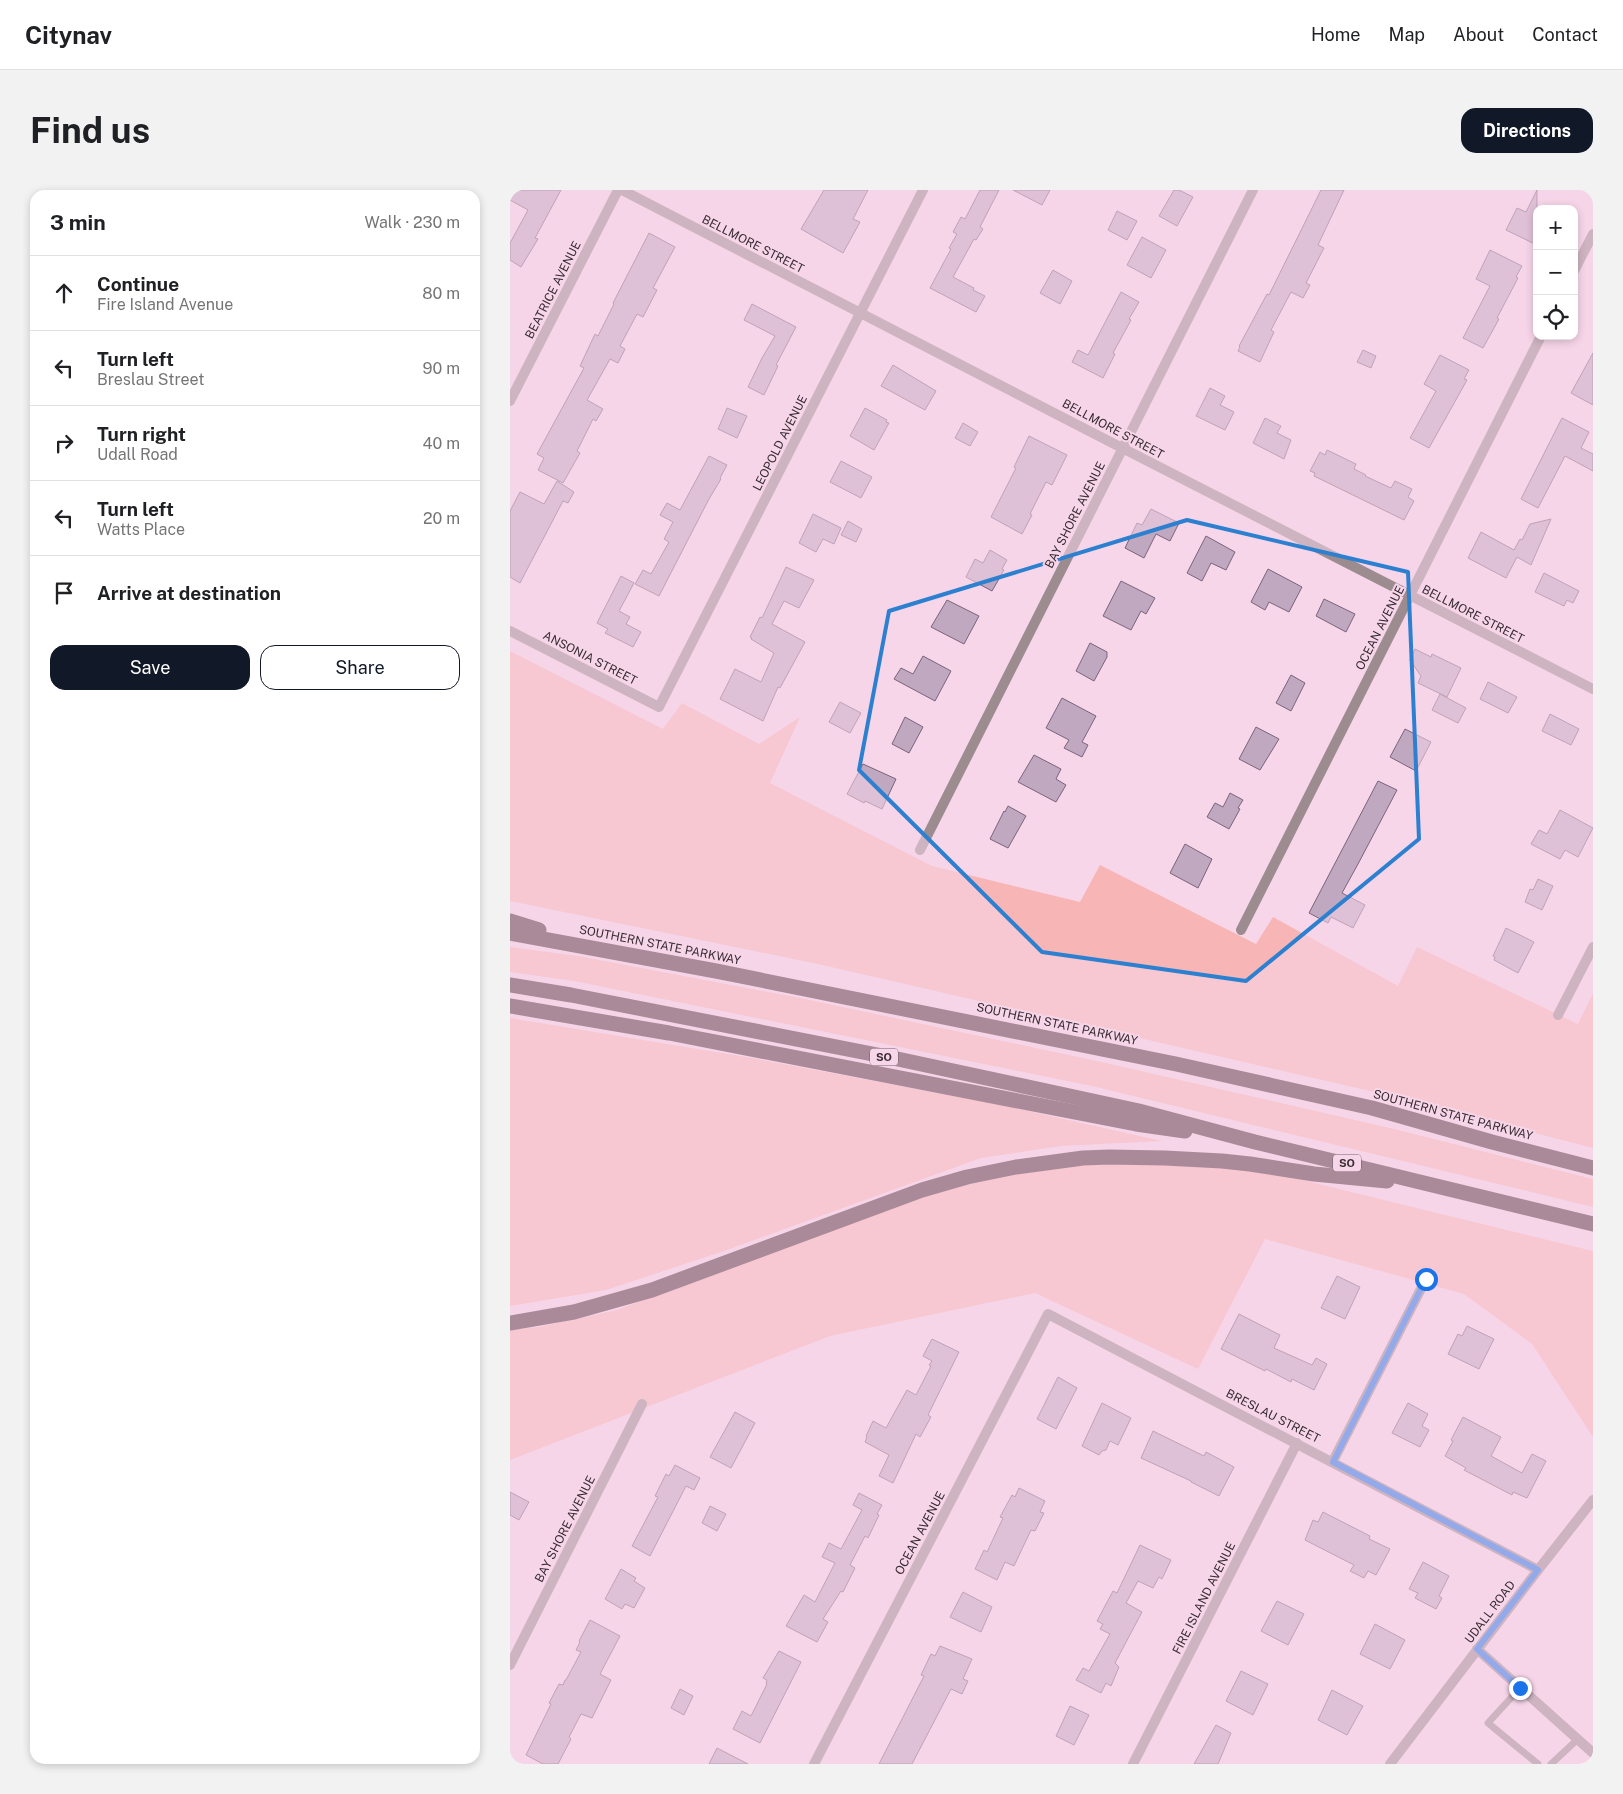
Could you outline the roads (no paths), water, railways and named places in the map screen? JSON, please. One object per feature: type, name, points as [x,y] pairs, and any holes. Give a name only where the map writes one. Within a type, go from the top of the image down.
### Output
[{"type":"highway","points":[[510,921],[595,948]]},
{"type":"highway","name":"SOUTHERN STATE PARKWAY","points":[[510,933],[929,1013],[1176,1064],[1372,1108],[1593,1168]]},
{"type":"highway","name":"SO","points":[[510,985],[945,1069],[1139,1111],[1255,1142],[1593,1224]]},
{"type":"highway","name":"SO","points":[[510,1006],[669,1033],[1136,1124],[1255,1142]]},
{"type":"highway","points":[[510,1323],[574,1312],[626,1298],[922,1190],[967,1177],[1037,1164],[1108,1157],[1191,1159],[1250,1164],[1314,1174],[1438,1185]]},
{"type":"street","name":"BELLMORE STREET","points":[[620,190],[1593,689]]},
{"type":"street","name":"BEATRICE AVENUE","points":[[510,402],[620,190]]},
{"type":"street","name":"LEOPOLD AVENUE","points":[[659,707],[923,190]]},
{"type":"street","name":"BAY SHORE AVENUE","points":[[920,850],[1253,190]]},
{"type":"street","points":[[1578,263],[1593,234]]},
{"type":"street","name":"OCEAN AVENUE","points":[[1241,930],[1539,340]]},
{"type":"street","name":"ANSONIA STREET","points":[[510,631],[659,707]]},
{"type":"street","points":[[1558,1015],[1593,947]]},
{"type":"street","points":[[1333,1462],[1426,1279]]},
{"type":"street","name":"OCEAN AVENUE","points":[[814,1764],[1048,1314]]},
{"type":"street","name":"BRESLAU STREET","points":[[1048,1314],[1538,1570]]},
{"type":"street","name":"BAY SHORE AVENUE","points":[[510,1665],[642,1404]]},
{"type":"street","name":"FIRE ISLAND AVENUE","points":[[1133,1764],[1297,1443]]},
{"type":"street","name":"UDALL ROAD","points":[[1390,1764],[1593,1500]]},
{"type":"street","points":[[1477,1649],[1593,1753]]},
{"type":"lane","points":[[1520,1688],[1488,1723],[1538,1764]]},
{"type":"lane","points":[[1551,1764],[1578,1740]]}]
